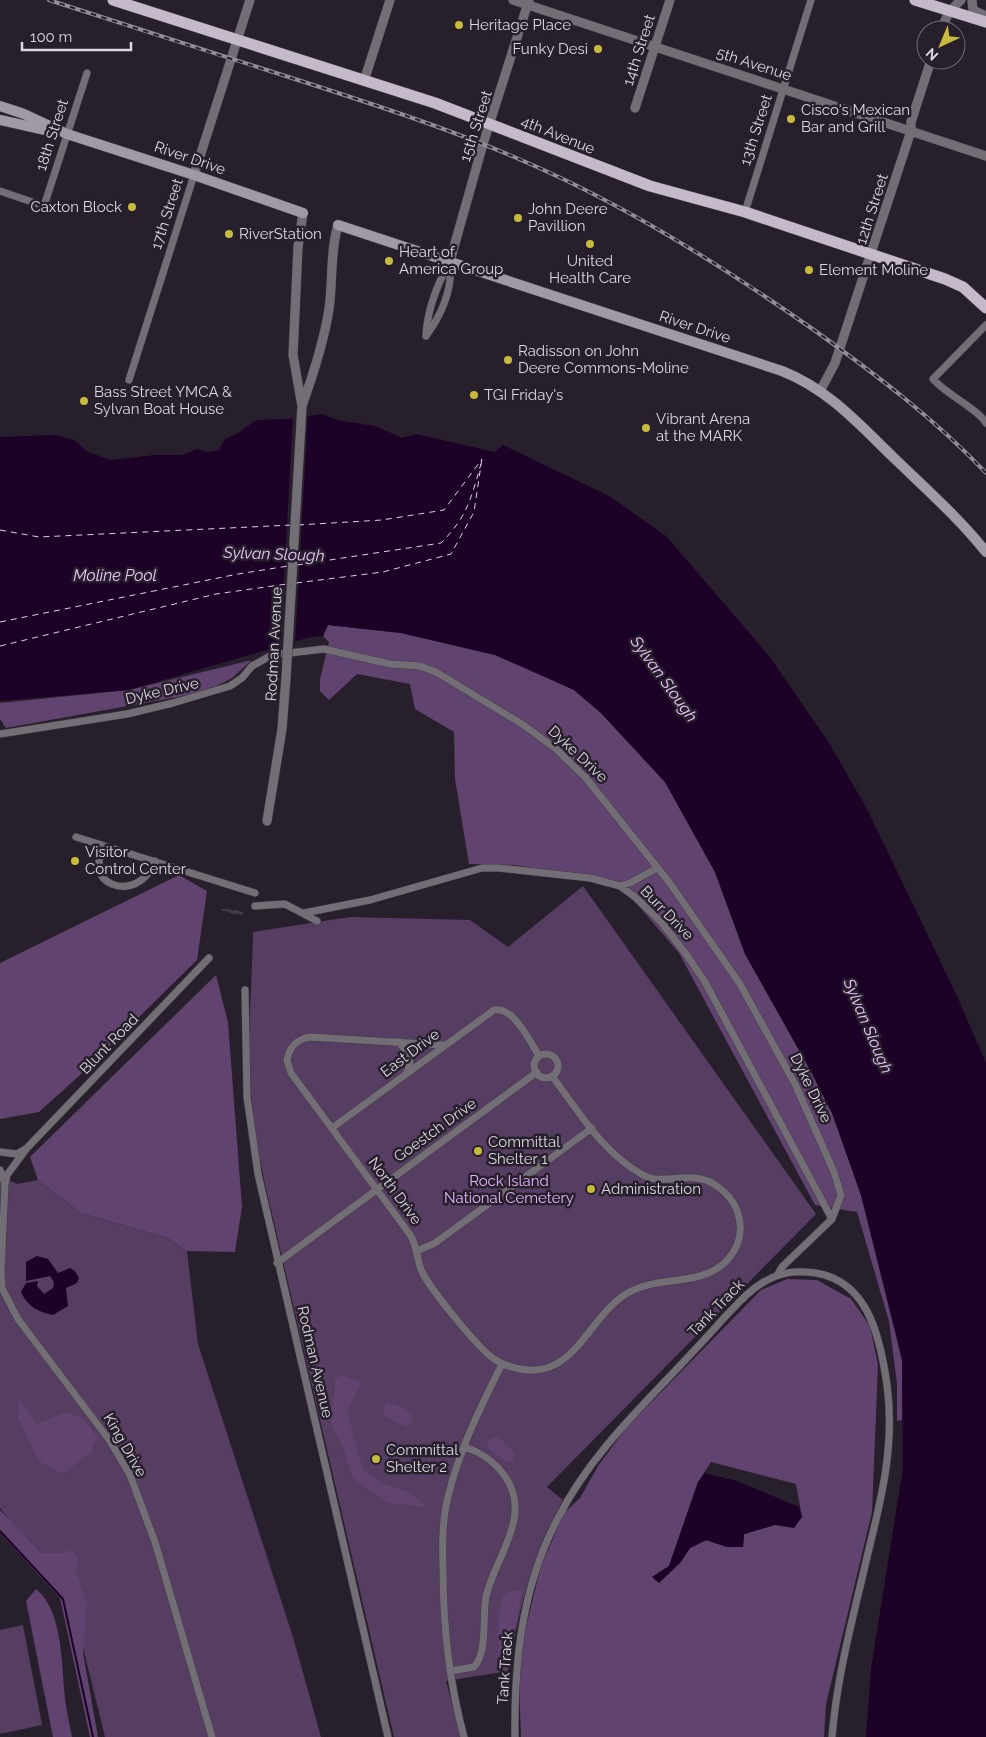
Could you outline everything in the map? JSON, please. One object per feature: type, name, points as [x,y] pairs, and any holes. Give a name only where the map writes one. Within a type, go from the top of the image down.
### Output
[{"type":"main road","name":"4th Avenue","points":[[113,0],[435,104],[626,178],[745,212],[958,284],[986,308]]},
{"type":"main road","points":[[915,0],[986,22]]},
{"type":"main road","name":"River Drive","points":[[0,106],[24,114],[68,134]]},
{"type":"main road","name":"River Drive","points":[[0,120],[68,134],[194,174],[303,213]]},
{"type":"main road","name":"River Drive","points":[[338,225],[450,260],[782,372],[820,391],[847,412],[943,505],[986,552]]},
{"type":"street","name":"17th Street","points":[[129,380],[250,0]]},
{"type":"street","points":[[364,81],[390,0]]},
{"type":"street","name":"5th Avenue","points":[[513,0],[528,2],[986,156]]},
{"type":"street","name":"14th Street","points":[[635,108],[670,0]]},
{"type":"street","name":"13th Street","points":[[745,212],[812,0]]},
{"type":"street","points":[[945,20],[950,11],[961,0]]},
{"type":"street","points":[[972,0],[973,10],[986,16]]},
{"type":"street","name":"15th Street","points":[[450,260],[452,278],[441,310],[426,336],[427,321],[442,276],[450,260],[528,2]]},
{"type":"street","name":"12th Street","points":[[820,391],[835,363],[872,254],[911,131],[911,122],[928,70]]},
{"type":"street","name":"18th Street","points":[[0,192],[44,206],[87,73]]},
{"type":"street","points":[[302,406],[293,360],[298,247],[303,213]]},
{"type":"street","points":[[302,406],[312,378],[327,316],[334,237],[338,225]]},
{"type":"street","points":[[986,325],[933,379],[954,398],[982,416],[986,423]]},
{"type":"street","name":"Rodman Avenue","points":[[267,821],[282,730],[302,406]]},
{"type":"street","name":"Dyke Drive","points":[[0,734],[145,711],[220,690],[236,682],[252,666],[272,655],[306,653],[324,649],[390,664],[420,666],[436,672],[486,701],[556,748],[603,797],[722,957],[794,1084],[838,1184],[840,1202],[832,1219],[782,1267],[778,1274]]},
{"type":"street","points":[[76,838],[155,860],[255,893]]},
{"type":"street","points":[[107,846],[98,863],[99,869],[105,880],[121,888],[135,884],[148,874],[155,860]]},
{"type":"street","name":"Burr Drive","points":[[304,914],[370,900],[470,871],[494,867],[590,878],[620,886],[660,922],[705,982],[832,1219]]},
{"type":"street","points":[[620,886],[630,883],[657,868]]},
{"type":"street","points":[[255,906],[285,904],[317,921]]},
{"type":"street","name":"Blunt Road","points":[[5,1184],[11,1168],[27,1148],[209,958]]},
{"type":"street","name":"Rodman Avenue","points":[[244,990],[248,1116],[258,1174],[277,1263],[388,1737]]},
{"type":"street","name":"East Drive","points":[[332,1128],[443,1045],[494,1010],[508,1013],[539,1056]]},
{"type":"street","name":"North Drive","points":[[398,1042],[310,1037],[299,1041],[288,1054],[288,1066],[411,1236],[417,1251],[420,1267],[431,1285],[479,1345],[502,1364]]},
{"type":"street","points":[[398,1042],[443,1045]]},
{"type":"street","points":[[398,1042],[407,1050],[409,1056],[410,1066],[406,1074]]},
{"type":"street","points":[[550,1054],[556,1059],[558,1066],[552,1076],[546,1078],[536,1072],[534,1066],[539,1056],[550,1054]]},
{"type":"street","name":"Goestch Drive","points":[[277,1263],[536,1072]]},
{"type":"street","points":[[464,1737],[452,1692],[443,1606],[442,1531],[447,1499],[464,1447],[473,1422],[502,1364],[529,1370],[558,1363],[578,1347],[604,1312],[620,1298],[648,1285],[709,1275],[726,1263],[739,1241],[738,1214],[730,1198],[718,1187],[695,1178],[670,1180],[645,1176],[612,1151],[552,1076]]},
{"type":"street","points":[[417,1251],[435,1243],[592,1128]]},
{"type":"street","points":[[0,1152],[17,1154],[27,1148]]},
{"type":"street","points":[[0,1170],[5,1184]]},
{"type":"street","name":"King Drive","points":[[5,1184],[5,1223],[1,1271],[4,1293],[18,1319],[110,1441],[130,1476],[155,1542],[212,1737]]},
{"type":"street","name":"Tank Track","points":[[515,1737],[516,1665],[526,1603],[546,1544],[568,1498],[596,1458],[625,1424],[749,1292],[778,1274],[801,1271],[828,1275],[846,1285],[858,1296],[872,1322],[887,1384],[890,1417],[888,1467],[842,1662],[832,1737]]},
{"type":"street","points":[[450,1671],[474,1667],[482,1656],[486,1597],[517,1514],[512,1488],[501,1471],[483,1454],[464,1447]]},
{"type":"green space","name":"Rock Island National Cemetery","points":[[583,886],[816,1214],[547,1487],[563,1500],[543,1541],[528,1583],[508,1671],[446,1681],[461,1737],[394,1737],[266,1190],[253,1119],[249,1061],[253,932],[350,917],[470,920],[508,947]]},
{"type":"green space","points":[[0,1175],[17,1184],[38,1180],[81,1213],[168,1238],[187,1251],[198,1344],[293,1637],[321,1737],[105,1737],[78,1627],[25,1541],[0,1508]]},
{"type":"green space","points":[[23,1625],[42,1725],[0,1734],[0,1630]]},
{"type":"shaded area","points":[[328,625],[401,633],[495,655],[544,675],[574,690],[601,713],[665,782],[715,872],[745,954],[808,1066],[832,1113],[861,1195],[891,1310],[902,1360],[902,1420],[897,1421],[897,1384],[889,1321],[857,1212],[815,1205],[679,953],[618,882],[514,865],[469,864],[455,779],[454,732],[415,709],[410,684],[357,674],[329,700],[320,691],[320,679],[329,642],[323,636]]},
{"type":"shaded area","points":[[252,660],[232,678],[205,692],[6,728],[0,719],[0,703],[129,690]]},
{"type":"shaded area","points":[[179,875],[207,891],[197,960],[79,1076],[39,1112],[0,1119],[0,963]]},
{"type":"shaded area","points":[[216,975],[228,1022],[242,1207],[235,1252],[187,1251],[168,1238],[81,1213],[38,1180],[30,1157]]},
{"type":"shaded area","points":[[787,1279],[817,1280],[851,1299],[870,1326],[878,1365],[872,1512],[826,1704],[824,1737],[521,1737],[519,1683],[522,1643],[541,1566],[564,1513],[580,1498],[598,1466],[626,1428],[761,1290]],"holes":[[[711,1462],[796,1484],[802,1517],[744,1534],[743,1547],[727,1547],[707,1540],[690,1548],[680,1563],[652,1577],[669,1566],[698,1482]]]},
{"type":"shaded area","points":[[343,1375],[361,1383],[347,1411],[363,1469],[382,1483],[410,1492],[427,1507],[387,1503],[353,1478],[343,1447],[329,1420],[335,1391],[334,1379]]},
{"type":"shaded area","points":[[19,1397],[37,1424],[66,1412],[83,1418],[97,1437],[91,1452],[63,1474],[38,1461],[18,1418]]},
{"type":"shaded area","points":[[386,1403],[406,1409],[413,1420],[406,1427],[385,1416],[383,1411]]},
{"type":"shaded area","points":[[497,1436],[515,1453],[514,1463],[505,1461],[488,1449],[488,1440]]},
{"type":"shaded area","points":[[0,1510],[41,1553],[60,1553],[71,1550],[78,1559],[76,1572],[87,1603],[83,1653],[98,1737],[90,1737],[60,1598],[0,1533]]},
{"type":"shaded area","points":[[36,1589],[45,1599],[57,1627],[66,1706],[72,1737],[53,1737],[26,1601]]},
{"type":"shaded area","points":[[512,1590],[522,1590],[511,1653],[498,1652],[499,1614],[503,1595]]},
{"type":"water","name":"Moline Pool","points":[[322,414],[337,420],[375,426],[402,438],[416,434],[495,452],[503,445],[609,496],[666,536],[770,657],[829,743],[867,809],[956,994],[986,1063],[986,1737],[866,1737],[871,1669],[903,1468],[902,1360],[861,1195],[832,1113],[808,1066],[745,954],[715,872],[665,782],[601,713],[574,690],[495,655],[401,633],[328,625],[323,636],[307,638],[129,690],[0,701],[0,437],[56,435],[74,440],[88,452],[111,460],[155,455],[182,455],[197,449],[207,452],[219,450],[225,439],[238,433],[256,420],[287,419]]},
{"type":"water","points":[[37,1256],[48,1259],[58,1273],[70,1268],[75,1271],[79,1278],[77,1283],[66,1288],[68,1306],[53,1315],[34,1308],[21,1292],[26,1283],[38,1281],[37,1286],[44,1294],[53,1288],[54,1282],[50,1276],[26,1281],[26,1262]]},
{"type":"water","points":[[705,1473],[737,1481],[799,1507],[802,1517],[794,1528],[775,1525],[744,1534],[743,1547],[727,1547],[706,1540],[690,1548],[680,1563],[659,1583],[652,1577],[669,1566],[698,1482]]},
{"type":"pier","points":[[308,413],[295,645],[280,649],[293,416]]},
{"type":"waterway","points":[[0,1531],[63,1599],[93,1737]]},
{"type":"ferry route","points":[[296,583],[383,572],[451,554],[474,512],[482,458]]},
{"type":"ferry route","points":[[298,525],[382,520],[444,510],[482,459]]},
{"type":"ferry route","points":[[297,565],[441,543],[463,515],[471,497],[481,464]]},
{"type":"ferry route","points":[[0,530],[39,537],[292,525]]},
{"type":"ferry route","points":[[0,622],[238,574],[288,566]]},
{"type":"ferry route","points":[[0,646],[216,594],[287,584]]},
{"type":"railway","points":[[49,0],[399,113],[498,150],[596,195],[691,249],[814,330],[882,380],[946,434],[986,473]]},
{"type":"place","name":"Heritage Place","points":[[459,25]]},
{"type":"place","name":"Funky Desi","points":[[598,49]]},
{"type":"place","name":"Cisco's Mexican Bar and Grill","points":[[791,119]]},
{"type":"place","name":"Caxton Block","points":[[132,207]]},
{"type":"place","name":"John Deere Pavillion","points":[[518,218]]},
{"type":"place","name":"RiverStation","points":[[229,234]]},
{"type":"place","name":"United Health Care","points":[[590,244]]},
{"type":"place","name":"Heart of America Group","points":[[389,261]]},
{"type":"place","name":"Element Moline","points":[[809,270]]},
{"type":"place","name":"Radisson on John Deere Commons-Moline","points":[[508,360]]},
{"type":"place","name":"TGI Friday's","points":[[474,395]]},
{"type":"place","name":"Bass Street YMCA & Sylvan Boat House","points":[[84,401]]},
{"type":"place","name":"Vibrant Arena at the MARK","points":[[646,428]]},
{"type":"place","name":"Visitor Control Center","points":[[75,861]]},
{"type":"place","name":"Committal Shelter 1","points":[[478,1151]]},
{"type":"place","name":"Administration","points":[[591,1189]]},
{"type":"place","name":"Committal Shelter 2","points":[[376,1459]]},
{"type":"water label","name":"Sylvan Slough","points":[[274,554]]},
{"type":"water label","name":"Sylvan Slough","points":[[664,679]]},
{"type":"water label","name":"Sylvan Slough","points":[[868,1026]]}]
